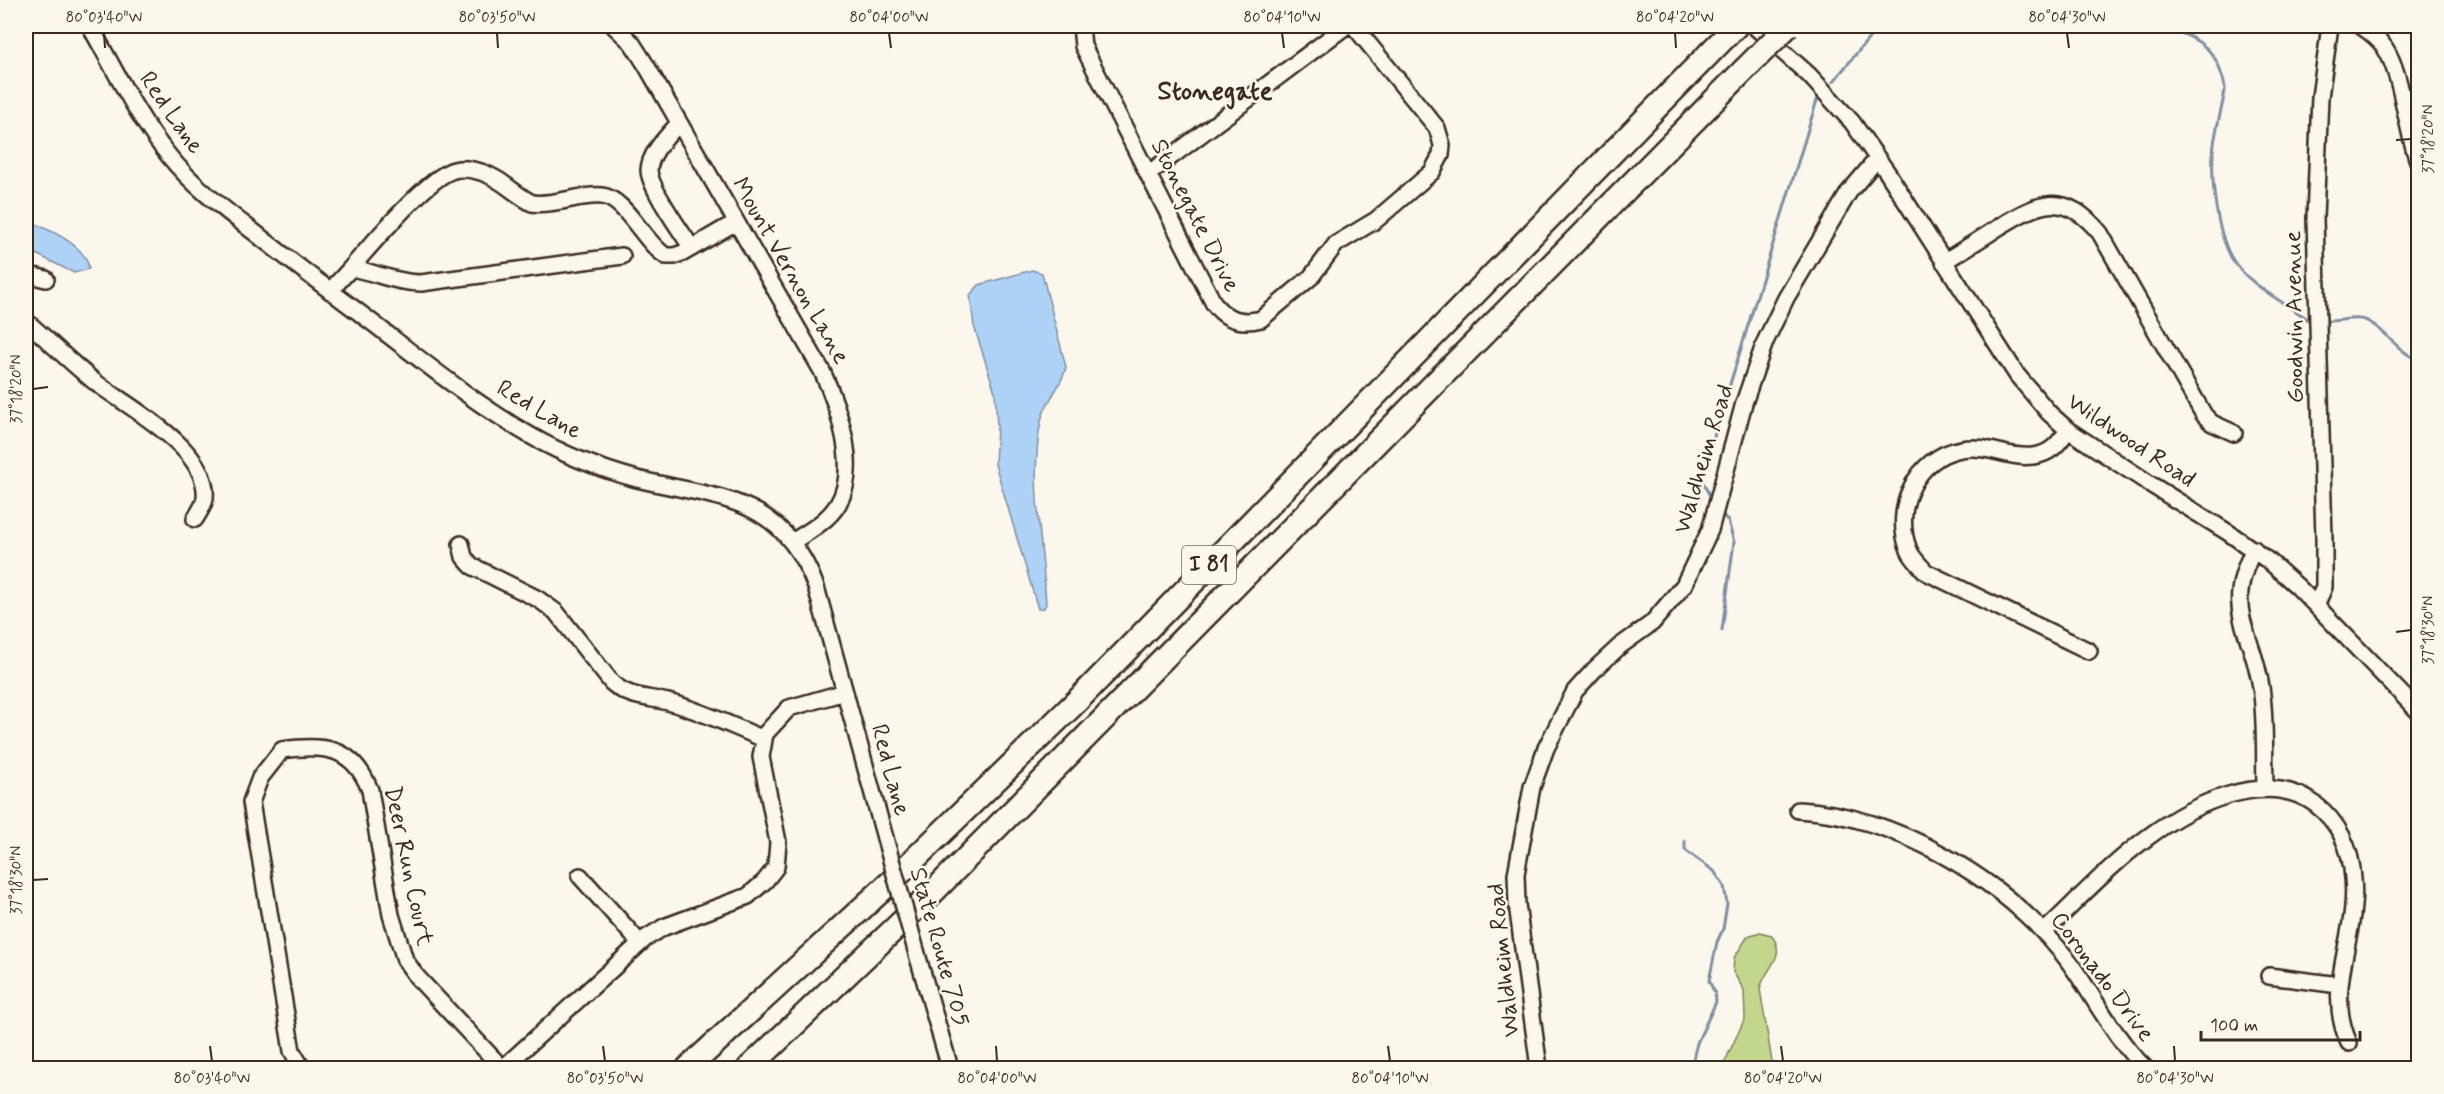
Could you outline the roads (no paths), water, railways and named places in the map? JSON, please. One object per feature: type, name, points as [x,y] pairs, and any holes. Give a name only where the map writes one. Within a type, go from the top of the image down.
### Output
[{"type":"highway","name":"I 81","points":[[688,1068],[894,879],[1070,708],[1736,26]]},
{"type":"highway","name":"I 81","points":[[748,1068],[943,883],[1788,26]]},
{"type":"street","name":"Red Lane","points":[[90,26],[154,136],[179,168],[228,212],[480,403],[543,443],[609,471],[714,494],[743,505],[776,523],[803,558],[816,587],[885,838]]},
{"type":"street","name":"Mount Vernon Lane","points":[[614,26],[632,43],[679,123],[822,371],[836,405],[848,466],[847,480],[838,504],[818,524],[792,542]]},
{"type":"street","name":"Stonegate Drive","points":[[1081,26],[1083,46],[1217,309],[1241,322],[1261,319],[1311,277],[1336,244],[1376,220],[1432,172],[1441,155],[1442,145],[1437,128],[1354,26]]},
{"type":"street","points":[[1148,174],[1346,26]]},
{"type":"street","name":"Wildwood Road","points":[[1754,26],[1831,98],[1877,159],[2017,375],[2035,399],[2068,430],[2254,549],[2316,606],[2418,711]]},
{"type":"street","name":"Goodwin Avenue","points":[[2316,606],[2324,587],[2324,538],[2316,208],[2320,97],[2330,26]]},
{"type":"street","points":[[2361,26],[2381,42],[2391,61],[2418,160]]},
{"type":"street","points":[[679,123],[662,142],[650,170],[653,185],[692,248]]},
{"type":"street","name":"Waldheim Road","points":[[1539,1068],[1517,904],[1516,874],[1530,797],[1546,748],[1575,691],[1620,646],[1652,623],[1684,585],[1710,530],[1744,403],[1765,342],[1786,298],[1849,192],[1877,159]]},
{"type":"street","points":[[330,291],[395,218],[446,172],[456,169],[483,172],[535,204],[607,196],[617,203],[663,255],[675,256],[736,222]]},
{"type":"street","points":[[1944,262],[2028,209],[2046,204],[2058,205],[2080,213],[2100,233],[2204,415],[2223,429],[2234,433]]},
{"type":"street","points":[[351,268],[371,271],[398,282],[421,283],[622,256]]},
{"type":"street","points":[[26,274],[46,279]]},
{"type":"street","points":[[26,321],[93,380],[167,433],[183,449],[195,465],[205,491],[203,507],[195,519]]},
{"type":"street","points":[[2068,430],[2055,448],[2034,456],[2008,454],[1986,447],[1959,449],[1932,462],[1916,477],[1903,520],[1910,551],[1926,572],[2089,651]]},
{"type":"street","points":[[461,544],[464,557],[472,566],[538,599],[556,612],[612,683],[621,691],[634,696],[669,702],[764,739]]},
{"type":"street","points":[[2254,549],[2241,580],[2239,605],[2261,684],[2264,704],[2265,788]]},
{"type":"street","points":[[502,1068],[640,943],[664,927],[748,896],[765,881],[776,867],[778,842],[761,757],[764,739],[774,722],[789,708],[845,692]]},
{"type":"street","name":"Deer Run Court","points":[[302,1068],[292,1051],[251,802],[261,777],[282,750],[307,746],[338,751],[363,774],[370,790],[391,915],[405,960],[417,977],[502,1068]]},
{"type":"street","points":[[2044,932],[2120,860],[2163,828],[2200,808],[2231,795],[2265,788],[2295,793],[2309,800],[2330,818],[2346,844],[2351,859],[2354,899],[2351,929],[2339,985],[2339,1015],[2349,1042]]},
{"type":"street","name":"Coronado Drive","points":[[1798,810],[1854,819],[1890,830],[1923,845],[1982,879],[2044,932],[2080,976],[2120,1041],[2145,1068]]},
{"type":"street","name":"State Route 705","points":[[885,838],[950,1068]]},
{"type":"street","points":[[580,876],[640,943]]},
{"type":"street","points":[[2269,976],[2339,985]]},
{"type":"water","points":[[26,220],[65,238],[74,245],[87,260],[89,269],[74,273],[26,249]]},
{"type":"water","points":[[1032,270],[1042,273],[1066,367],[1043,414],[1038,444],[1036,466],[1038,512],[1046,604],[1044,608],[1038,609],[995,464],[997,427],[995,392],[974,326],[970,295],[979,285]]},
{"type":"waterway","points":[[1833,82],[1879,26]]},
{"type":"waterway","points":[[2164,26],[2191,37],[2206,48],[2218,63],[2223,79],[2225,90],[2216,130],[2213,179],[2219,221],[2231,257],[2256,284],[2309,320]]},
{"type":"waterway","points":[[1711,498],[1702,481],[1705,466],[1817,100]]},
{"type":"waterway","points":[[2327,321],[2357,319],[2368,321],[2403,351],[2418,359]]},
{"type":"waterway","points":[[1722,630],[1734,542],[1728,521],[1723,515]]},
{"type":"waterway","points":[[1685,841],[1685,850],[1714,871],[1724,886],[1727,904],[1709,981],[1715,993],[1716,1002],[1697,1043],[1691,1068]]},
{"type":"district","name":"Stonegate","points":[[1215,92]]}]
